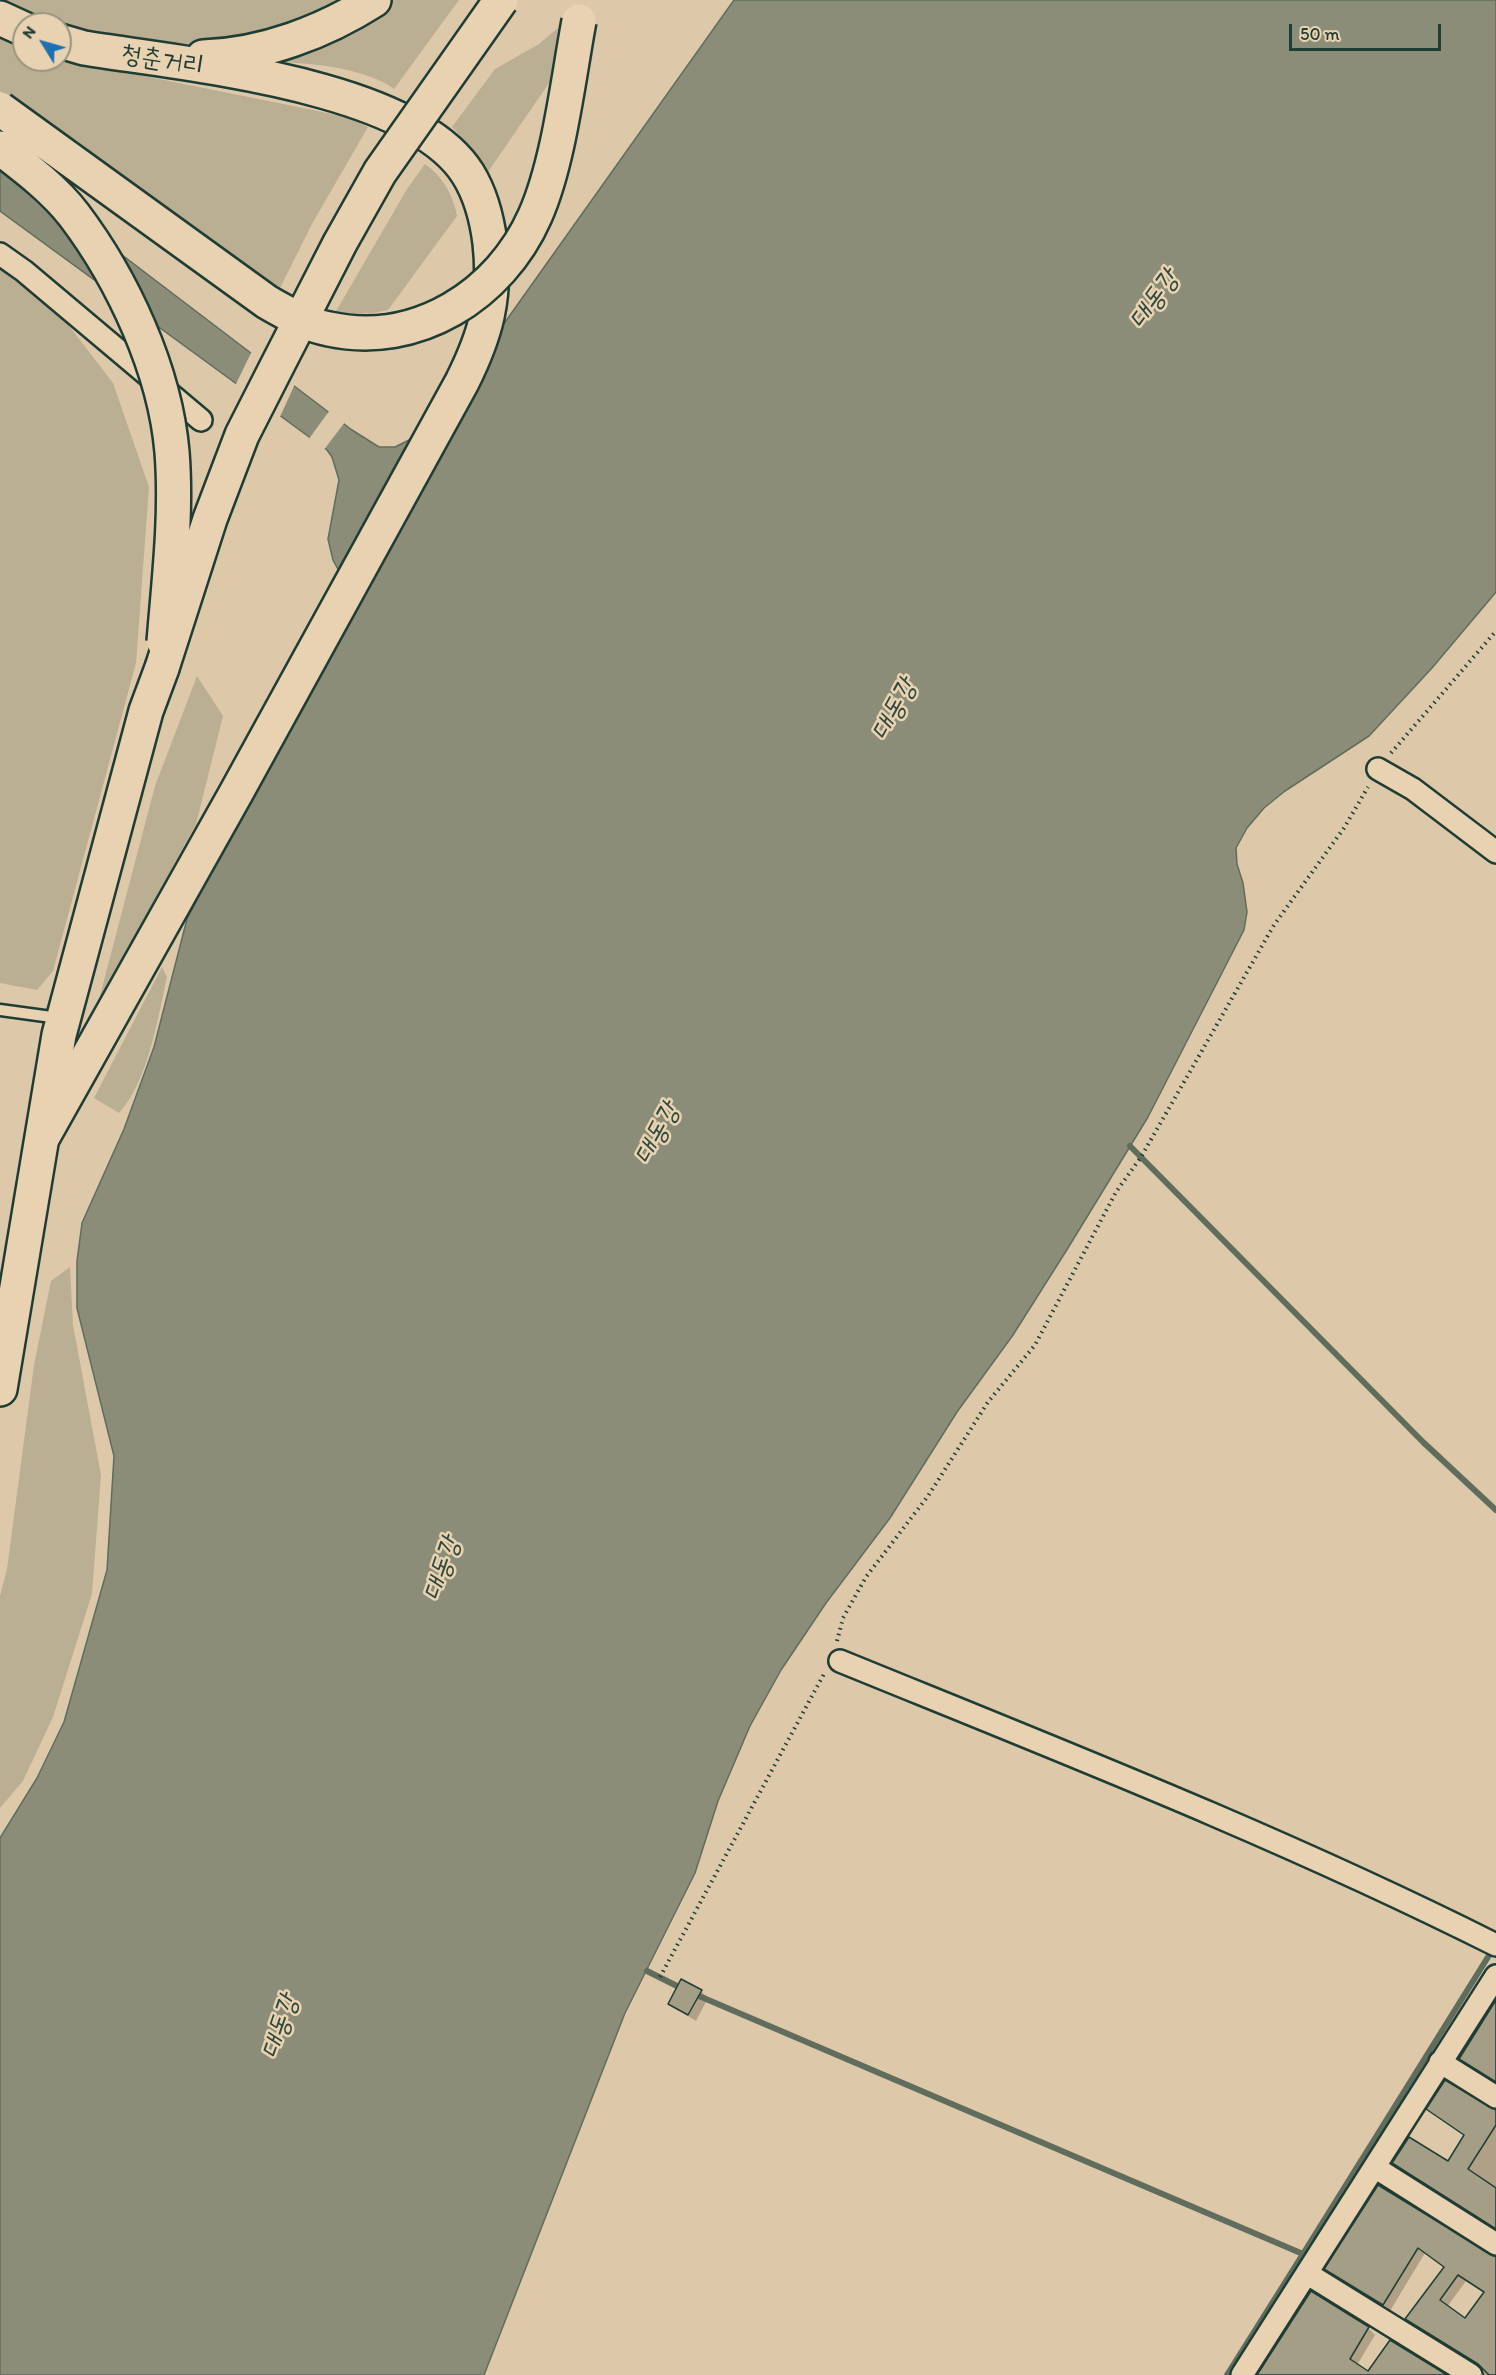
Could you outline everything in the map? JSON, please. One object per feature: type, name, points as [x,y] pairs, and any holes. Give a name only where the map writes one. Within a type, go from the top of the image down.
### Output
[{"type":"main road","points":[[151,59],[225,56],[259,49],[327,26],[374,0]]},
{"type":"main road","points":[[1,1374],[61,1027],[146,711],[210,519],[238,446],[340,243],[380,172],[501,0]]},
{"type":"main road","points":[[0,109],[267,302],[296,318],[328,329],[364,333],[393,332],[448,312],[471,299],[504,268],[521,243],[536,215],[550,171],[583,0]]},
{"type":"main road","name":"청춘거리","points":[[43,1136],[242,783],[481,345],[488,320],[493,272],[484,210],[468,174],[452,154],[406,122],[380,108],[338,95],[265,78],[72,43]]},
{"type":"main road","points":[[0,148],[42,181],[74,215],[123,294],[141,333],[164,398],[172,453],[172,496],[171,549],[162,668]]},
{"type":"street","points":[[0,254],[24,271],[201,420]]},
{"type":"street","points":[[1378,769],[1413,789],[1496,852]]},
{"type":"street","points":[[835,1665],[1138,1782],[1397,1895],[1496,1945]]},
{"type":"street","points":[[1242,2375],[1376,2168],[1440,2062],[1496,1976]]},
{"type":"street","points":[[1440,2062],[1496,2097]]},
{"type":"street","points":[[1376,2168],[1496,2244]]},
{"type":"street","points":[[1308,2274],[1471,2375]]},
{"type":"lane","points":[[0,1010],[61,1027]]},
{"type":"path","points":[[660,1977],[822,1674],[835,1665],[843,1618],[866,1577],[928,1496],[988,1402],[1035,1345],[1116,1192],[1141,1157],[1274,925],[1344,828],[1378,769],[1496,631]]},
{"type":"shaded area","points":[[1,0],[347,0],[273,30],[213,45],[165,44],[116,39],[72,29],[72,12],[23,11]]},
{"type":"shaded area","points":[[394,0],[459,0],[394,89],[352,71],[271,61],[362,22]]},
{"type":"shaded area","points":[[558,28],[551,80],[486,175],[474,151],[452,127],[495,69],[539,44]]},
{"type":"shaded area","points":[[0,36],[12,42],[12,72],[72,72],[72,61],[313,110],[349,118],[368,127],[312,224],[278,292],[0,91]]},
{"type":"shaded area","points":[[425,164],[446,186],[457,216],[388,310],[373,313],[335,313],[407,189]]},
{"type":"shaded area","points":[[0,268],[60,314],[113,383],[149,487],[136,663],[53,971],[37,990],[0,983]]},
{"type":"shaded area","points":[[197,676],[223,716],[196,824],[98,1003],[155,786]]},
{"type":"shaded area","points":[[162,967],[167,977],[145,1067],[129,1100],[119,1113],[94,1098]]},
{"type":"shaded area","points":[[70,1267],[73,1325],[101,1475],[92,1594],[53,1717],[23,1781],[0,1808],[0,1596],[7,1569],[34,1365],[51,1281]]},
{"type":"water","name":"대동강","points":[[734,0],[1496,0],[1496,592],[1432,668],[1369,736],[1285,791],[1264,808],[1247,828],[1236,848],[1247,912],[1244,930],[1148,1117],[1013,1335],[957,1412],[890,1518],[826,1603],[781,1670],[750,1726],[718,1801],[695,1873],[625,2013],[484,2375],[0,2375],[0,1838],[37,1778],[64,1722],[107,1570],[114,1456],[77,1308],[77,1261],[82,1223],[124,1129],[154,1047],[187,919],[252,792],[355,601],[333,560],[328,539],[339,480],[332,457],[327,450],[0,211],[0,162],[352,430],[379,447],[395,447],[453,418],[503,325]]},
{"type":"pier","points":[[252,351],[295,384],[279,419],[235,386]]},
{"type":"pier","points":[[330,410],[345,422],[323,451],[308,440]]},
{"type":"building","points":[[681,1979],[702,1990],[688,2015],[668,2004]]},
{"type":"building","points":[[1496,2000],[1496,2082],[1459,2059]]},
{"type":"building","points":[[1445,2080],[1496,2110],[1496,2125],[1468,2169],[1496,2188],[1496,2229],[1392,2163],[1409,2137],[1448,2161],[1464,2135],[1426,2109]]},
{"type":"building","points":[[1378,2185],[1496,2257],[1496,2375],[1489,2375],[1478,2364],[1405,2319],[1444,2267],[1418,2248],[1383,2305],[1324,2269]],"holes":[[[1458,2275],[1484,2292],[1465,2318],[1440,2300]]]},
{"type":"building","points":[[1311,2291],[1369,2327],[1350,2359],[1368,2371],[1390,2340],[1447,2375],[1257,2375]]},
{"type":"waterway","points":[[1130,1146],[1423,1442],[1496,1510]]},
{"type":"waterway","points":[[699,1996],[1303,2254],[1493,1949]]},
{"type":"waterway","points":[[647,1971],[677,1986]]},
{"type":"waterway","points":[[1227,2375],[1303,2254]]}]
